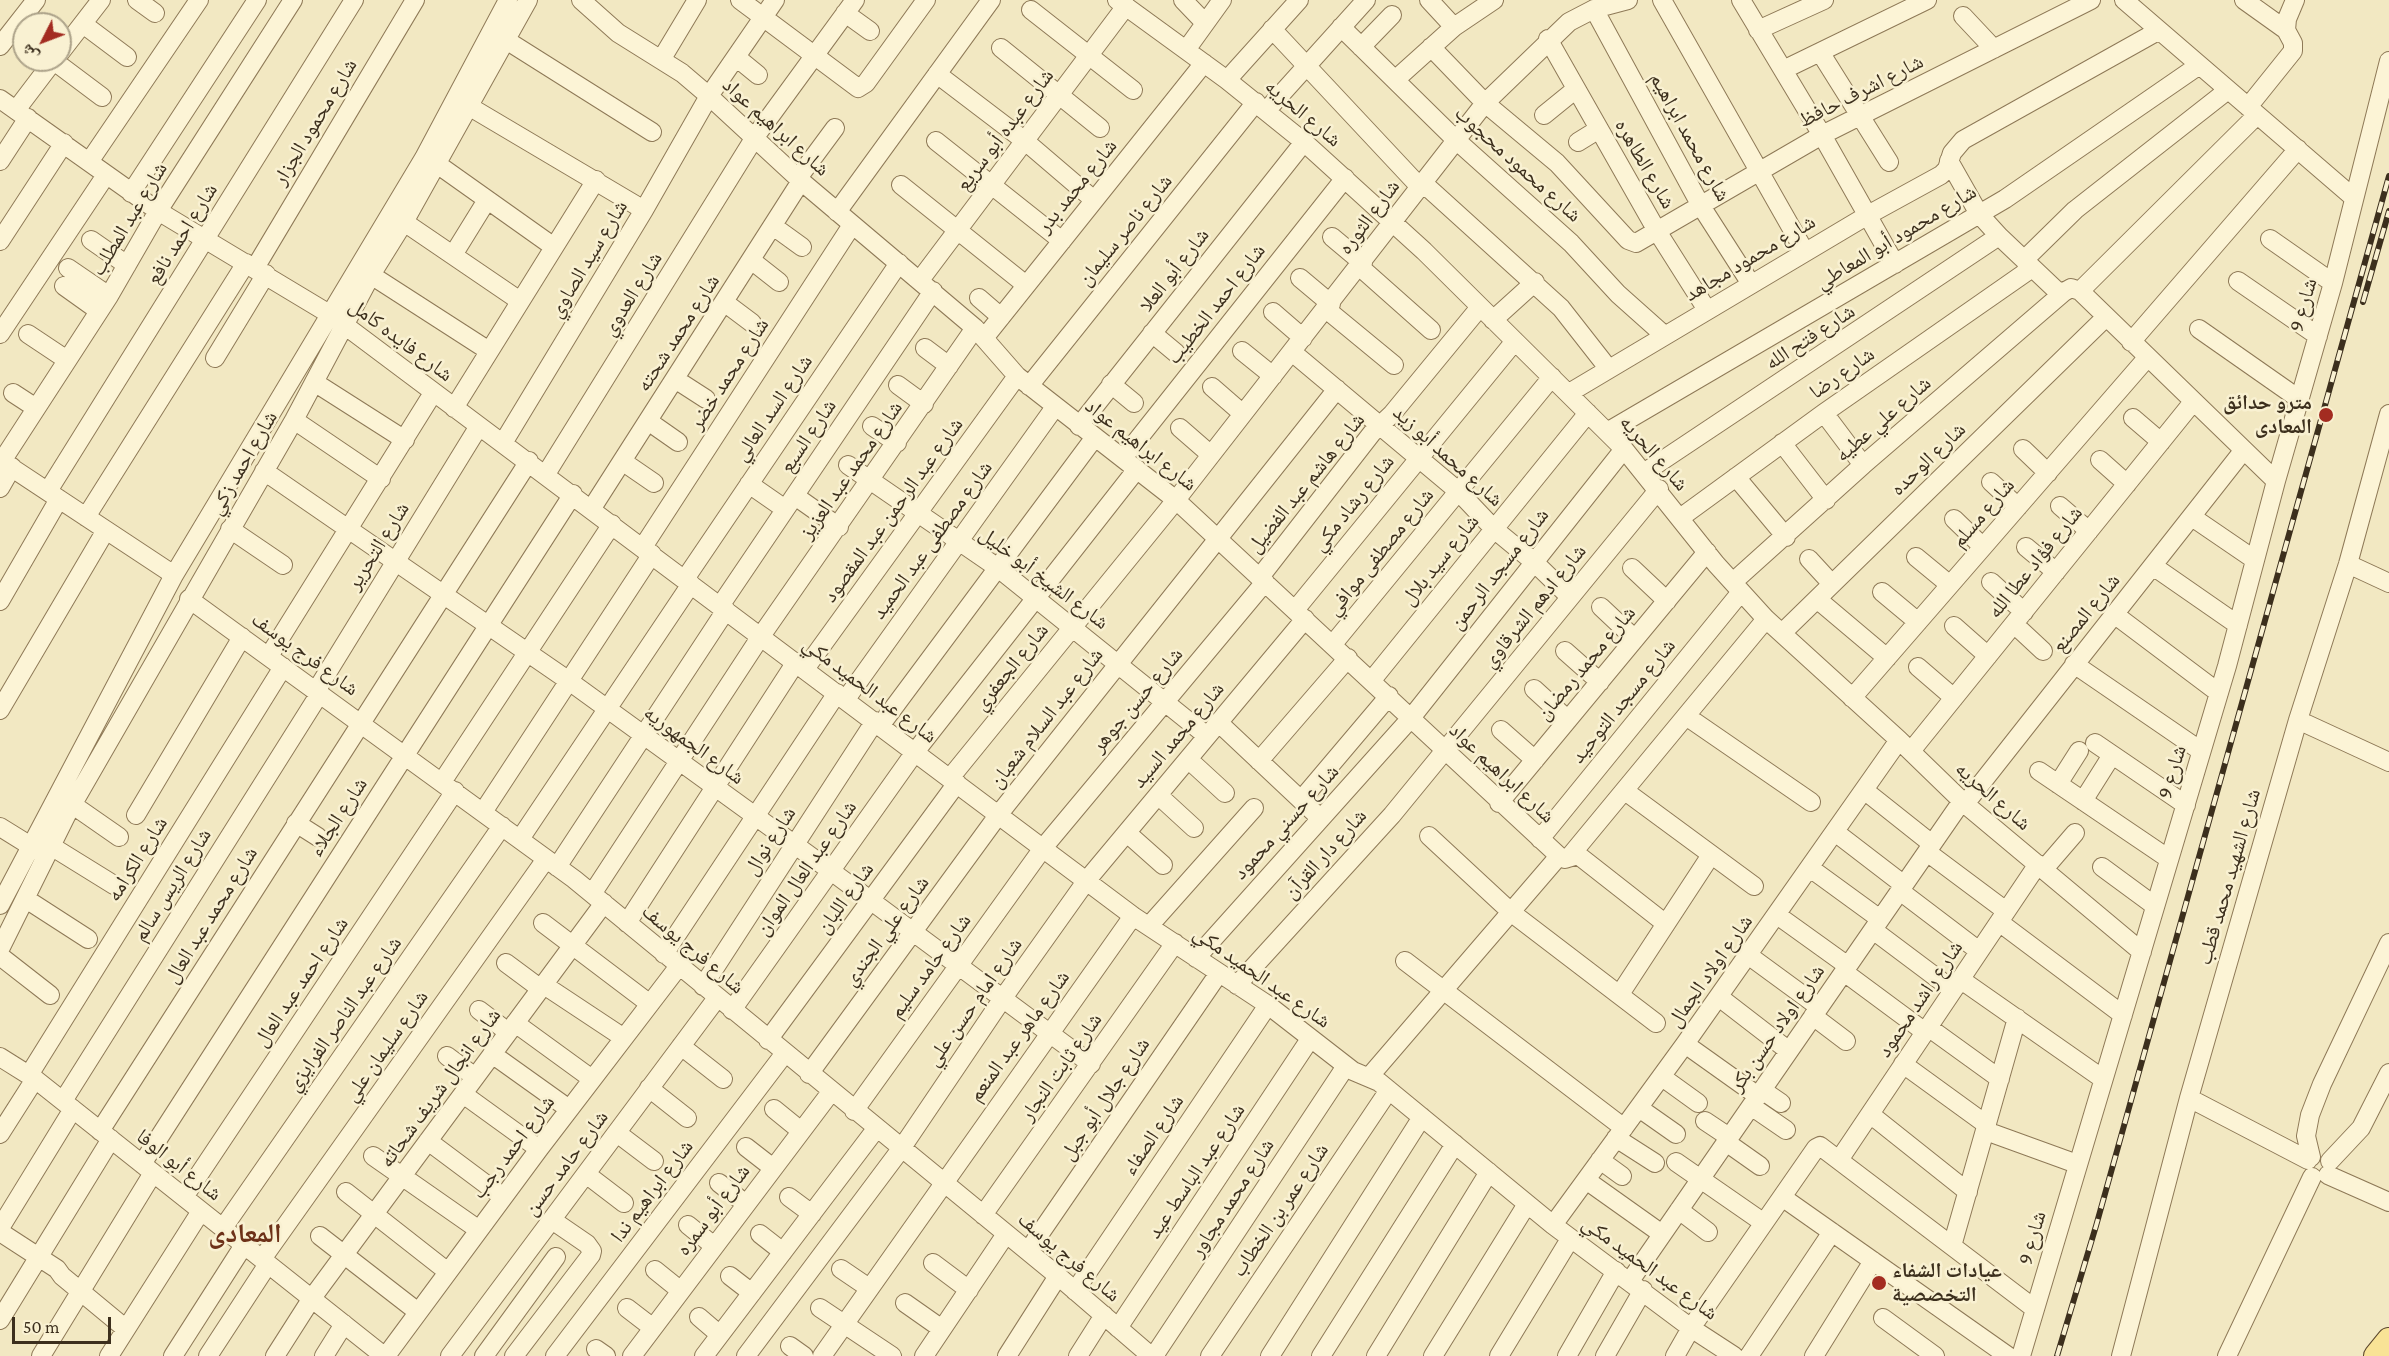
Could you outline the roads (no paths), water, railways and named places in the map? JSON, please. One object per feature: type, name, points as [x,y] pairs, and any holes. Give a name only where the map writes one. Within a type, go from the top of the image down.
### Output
[{"type":"main road","points":[[2376,1356],[2389,1340]]},
{"type":"street","points":[[72,38],[101,0]]},
{"type":"street","points":[[137,0],[155,13]]},
{"type":"street","points":[[89,162],[199,0]]},
{"type":"street","points":[[131,193],[257,0]]},
{"type":"street","name":"شارع عبد المطلب","points":[[0,488],[4,462],[36,408],[104,304],[158,211],[293,0]]},
{"type":"street","name":"شارع احمد نافع","points":[[0,601],[53,495],[204,240],[354,0]]},
{"type":"street","name":"شارع محمود الجزار","points":[[256,268],[415,0]]},
{"type":"street","name":"شارع احمد زكي","points":[[0,949],[26,899],[43,850],[174,575],[405,222],[437,164],[461,102],[508,0]]},
{"type":"street","name":"شارع احمد زكي","points":[[0,905],[43,850],[73,805],[189,599],[294,420],[314,382],[339,320],[424,158],[506,40],[528,0]]},
{"type":"street","name":"شارع ابراهيم عواد","points":[[581,0],[618,33],[661,60],[709,96],[799,180],[980,332],[1023,381],[1176,500],[1372,680],[1444,751],[1540,839],[1565,856],[1578,855],[1666,924]]},
{"type":"street","points":[[661,60],[697,0]]},
{"type":"street","points":[[741,0],[858,88],[866,83],[926,0]]},
{"type":"street","name":"شارع سيد الصاوي","points":[[503,443],[644,210],[709,96],[775,0]]},
{"type":"street","points":[[837,212],[991,0]]},
{"type":"street","points":[[1183,0],[1205,23]]},
{"type":"street","points":[[1186,50],[1222,0]]},
{"type":"street","points":[[1227,80],[1299,0]]},
{"type":"street","name":"شارع ناصر سليمان","points":[[1023,381],[1261,106],[1307,65],[1366,0]]},
{"type":"street","points":[[1429,0],[1454,27]]},
{"type":"street","points":[[1395,80],[1454,27],[1494,0]]},
{"type":"street","name":"شارع الثوره","points":[[1176,500],[1485,103],[1548,39],[1569,22],[1601,5],[1628,0]]},
{"type":"street","points":[[1662,0],[1805,252]]},
{"type":"street","points":[[1741,0],[1822,135],[1895,264]]},
{"type":"street","points":[[1758,30],[1824,0]]},
{"type":"street","points":[[1783,70],[1927,0]]},
{"type":"street","name":"شارع اشرف حافظ","points":[[1485,103],[1557,162],[1628,240],[1636,243],[1822,135],[2091,0]]},
{"type":"street","points":[[2124,0],[2354,198]]},
{"type":"street","points":[[2244,0],[2286,30]]},
{"type":"street","points":[[2286,30],[2287,19],[2295,0]]},
{"type":"street","points":[[1,43],[28,3]]},
{"type":"street","name":"شارع الحريه","points":[[1122,3],[1261,106],[1345,178],[1569,393],[1624,449],[1659,489],[1707,552],[1766,619],[1905,745],[1964,803],[2142,952]]},
{"type":"street","name":"شارع عبده أبو سريع","points":[[926,286],[958,230],[1089,55],[1122,3]]},
{"type":"street","name":"شارع محمد ابراهيم","points":[[1601,5],[1701,206],[1751,284]]},
{"type":"street","points":[[850,7],[870,31]]},
{"type":"street","name":"شارع العدوي","points":[[546,474],[755,137],[850,7]]},
{"type":"street","points":[[1031,10],[1133,90]]},
{"type":"street","points":[[1361,47],[1392,15]]},
{"type":"street","points":[[1963,16],[1994,49]]},
{"type":"street","points":[[83,24],[127,57]]},
{"type":"street","name":"شارع محمود محجوب","points":[[1341,27],[1456,140],[1571,243],[1618,294],[1664,335]]},
{"type":"street","points":[[1272,29],[1421,185],[1535,282],[1576,323],[1608,368]]},
{"type":"street","name":"شارع علي عطيه","points":[[1737,587],[1786,537],[1863,465],[2070,291],[2252,111],[2293,51],[2293,43],[2286,30]]},
{"type":"street","name":"شارع محمود مجاهد","points":[[1569,393],[1868,215],[1941,175],[1947,169],[1956,146],[1963,140],[2158,31]]},
{"type":"street","name":"شارع الطاهره","points":[[1548,39],[1657,231],[1707,310]]},
{"type":"street","points":[[506,40],[652,132]]},
{"type":"street","points":[[1431,47],[1485,103]]},
{"type":"street","points":[[1001,48],[1100,129]]},
{"type":"street","points":[[1820,52],[1889,162]]},
{"type":"street","points":[[736,57],[758,75]]},
{"type":"street","name":"شارع 9","points":[[2021,1356],[2219,693],[2276,481],[2333,283],[2389,61]]},
{"type":"street","name":"شارع محمد بدر","points":[[980,332],[1001,317],[1204,63]]},
{"type":"street","name":"شارع محمود أبو المعاطي","points":[[1607,432],[2005,199],[2199,66]]},
{"type":"street","points":[[0,161],[22,114],[47,72]]},
{"type":"street","points":[[70,72],[102,97]]},
{"type":"street","points":[[937,74],[1024,141],[1094,200]]},
{"type":"street","points":[[1545,115],[1576,89]]},
{"type":"street","name":"شارع رضا","points":[[1680,518],[2028,264],[2075,210],[2228,90]]},
{"type":"street","name":"شارع فايده كامل","points":[[0,99],[158,211],[339,320],[433,393],[529,461],[761,636]]},
{"type":"street","points":[[461,102],[644,210]]},
{"type":"street","name":"شارع محمد شحته","points":[[592,508],[751,260],[799,180],[835,128]]},
{"type":"street","points":[[1578,142],[1599,129]]},
{"type":"street","points":[[936,141],[1062,241]]},
{"type":"street","name":"شارع أبو العلا","points":[[1079,426],[1304,142]]},
{"type":"street","points":[[0,241],[64,143]]},
{"type":"street","points":[[2131,342],[2298,149]]},
{"type":"street","points":[[1949,161],[1979,214],[1999,236],[2057,291],[2070,291],[2106,317],[2276,481]]},
{"type":"street","points":[[437,164],[554,247]]},
{"type":"street","points":[[0,334],[106,175]]},
{"type":"street","name":"شارع احمد الخطيب","points":[[1037,598],[1130,463],[1345,178]]},
{"type":"street","points":[[454,408],[596,180]]},
{"type":"street","points":[[901,185],[1026,285]]},
{"type":"street","points":[[453,255],[487,200]]},
{"type":"street","points":[[405,222],[520,301]]},
{"type":"street","name":"شارع محمد خضر","points":[[647,550],[852,225]]},
{"type":"street","points":[[772,226],[802,247]]},
{"type":"street","name":"شارع فتح الله","points":[[1645,472],[1999,236]]},
{"type":"street","points":[[1332,237],[1431,330]]},
{"type":"street","points":[[2270,239],[2333,283]]},
{"type":"street","points":[[91,240],[127,265]]},
{"type":"street","points":[[751,260],[779,282]]},
{"type":"street","name":"شارع السد العالي","points":[[520,839],[607,709],[749,484],[899,263]]},
{"type":"street","points":[[68,268],[104,304]]},
{"type":"street","points":[[215,357],[256,268]]},
{"type":"street","points":[[86,517],[256,268]]},
{"type":"street","points":[[371,275],[489,351]]},
{"type":"street","points":[[1300,278],[1394,365]]},
{"type":"street","points":[[2238,281],[2318,336]]},
{"type":"street","name":"شارع هاشم عبد الفضيل","points":[[1263,579],[1372,433],[1487,314],[1535,282]]},
{"type":"street","points":[[64,286],[104,304]]},
{"type":"street","name":"شارع السبع","points":[[643,735],[926,286]]},
{"type":"street","points":[[979,298],[1001,317]]},
{"type":"street","points":[[724,302],[752,323]]},
{"type":"street","name":"شارع محمد أبو زيد","points":[[1273,312],[1297,345],[1336,389],[1458,491],[1494,529],[1534,562],[1570,597]]},
{"type":"street","name":"شارع الوحده","points":[[1782,633],[2106,317]]},
{"type":"street","points":[[2199,329],[2299,399]]},
{"type":"street","name":"شارع محمد عبد العزيز","points":[[678,761],[761,636],[949,366],[980,332]]},
{"type":"street","points":[[1152,333],[1176,353]]},
{"type":"street","points":[[28,334],[66,360]]},
{"type":"street","name":"شارع رشاد مكي","points":[[1300,615],[1419,458],[1515,341]]},
{"type":"street","points":[[925,348],[949,366]]},
{"type":"street","points":[[1242,351],[1273,376]]},
{"type":"street","name":"شارع مسلم","points":[[1852,698],[2147,358]]},
{"type":"street","name":"شارع مصطفى موافي","points":[[1333,644],[1552,377]]},
{"type":"street","points":[[675,379],[706,399]]},
{"type":"street","name":"شارع عبد الرحمن عبد المقصود","points":[[627,923],[714,788],[800,666],[1023,381]]},
{"type":"street","points":[[314,382],[405,440]]},
{"type":"street","points":[[1111,384],[1134,403]]},
{"type":"street","points":[[898,385],[924,404]]},
{"type":"street","points":[[1212,387],[1243,414]]},
{"type":"street","name":"شارع عبد السلام شعبان","points":[[999,814],[1336,389]]},
{"type":"street","points":[[13,393],[36,408]]},
{"type":"street","name":"شارع الكرامه","points":[[2,1128],[276,662],[348,530],[433,393]]},
{"type":"street","name":"شارع فؤاد عطا الله","points":[[1905,745],[1954,698],[2193,402]]},
{"type":"street","name":"شارع مصطفى عبد الحميد","points":[[664,954],[756,816],[841,696],[958,542],[1056,407]]},
{"type":"street","points":[[1824,412],[1863,465]]},
{"type":"street","name":"شارع سيد بلال","points":[[1372,680],[1588,413]]},
{"type":"street","name":"شارع الشهيد محمد قطب","points":[[2121,1356],[2189,1098],[2298,720],[2348,564],[2382,470],[2389,414]]},
{"type":"street","points":[[2133,418],[2161,442]]},
{"type":"street","points":[[294,420],[381,479]]},
{"type":"street","points":[[648,421],[678,442]]},
{"type":"street","name":"شارع التحرير","points":[[318,692],[479,426]]},
{"type":"street","points":[[872,426],[897,443]]},
{"type":"street","points":[[1180,428],[1211,455]]},
{"type":"street","name":"شارع نوال","points":[[710,992],[795,844],[878,724],[1095,437]]},
{"type":"street","points":[[1782,443],[1826,500]]},
{"type":"street","name":"شارع مسجد الرحمن","points":[[1411,718],[1624,449]]},
{"type":"street","points":[[2023,449],[2048,473]]},
{"type":"street","name":"شارع المصنع","points":[[1964,803],[2243,451]]},
{"type":"street","points":[[2100,460],[2127,484]]},
{"type":"street","name":"شارع محمد عبد العال","points":[[0,1320],[39,1257],[106,1135],[296,823],[529,461]]},
{"type":"street","points":[[622,461],[654,483]]},
{"type":"street","points":[[4,462],[174,575]]},
{"type":"street","name":"شارع الشيخ أبو خليل","points":[[848,465],[917,515],[998,567],[1165,702],[1213,729],[1259,761],[1320,818]]},
{"type":"street","name":"شارع الجمهوريه","points":[[264,471],[568,681],[795,844],[1091,1064]]},
{"type":"street","points":[[1736,477],[1786,537]]},
{"type":"street","points":[[1991,482],[2018,507]]},
{"type":"street","points":[[749,484],[839,527]]},
{"type":"street","name":"شارع ادهم الشرقاوي","points":[[1444,751],[1659,489]]},
{"type":"street","name":"شارع الجلاء","points":[[41,1356],[81,1291],[148,1169],[405,755],[573,494]]},
{"type":"street","name":"شارع الجعفري","points":[[954,781],[1073,626],[1176,500]]},
{"type":"street","points":[[2060,506],[2089,531]]},
{"type":"street","points":[[2192,517],[2255,560]]},
{"type":"street","points":[[1954,519],[1983,547]]},
{"type":"street","name":"شارع احمد عبد العال","points":[[184,1197],[448,786],[527,653],[612,524]]},
{"type":"street","points":[[230,529],[284,566]]},
{"type":"street","points":[[2,701],[106,530]]},
{"type":"street","points":[[2026,547],[2056,572]]},
{"type":"street","points":[[483,812],[568,681],[647,550]]},
{"type":"street","name":"شارع محمد رمضان","points":[[1499,803],[1707,552]]},
{"type":"street","points":[[1916,556],[1950,585]]},
{"type":"street","points":[[1809,559],[1832,584]]},
{"type":"street","points":[[2348,564],[2389,583]]},
{"type":"street","points":[[2153,566],[2238,625]]},
{"type":"street","points":[[1632,568],[1667,601]]},
{"type":"street","name":"شارع حسن جوهر","points":[[1043,848],[1165,702],[1263,579]]},
{"type":"street","points":[[1991,582],[2043,651]]},
{"type":"street","name":"شارع مسجد التوحيد","points":[[1540,839],[1737,587]]},
{"type":"street","points":[[1882,592],[1918,622]]},
{"type":"street","name":"شارع عبد العال الموان","points":[[732,1010],[915,752],[1037,598]]},
{"type":"street","name":"شارع فرج يوسف","points":[[189,599],[502,825],[598,899],[900,1149],[1028,1251],[1148,1355]]},
{"type":"street","points":[[1817,599],[1887,658]]},
{"type":"street","points":[[1601,608],[1635,639]]},
{"type":"street","points":[[2115,614],[2219,693]]},
{"type":"street","name":"شارع محمد السيد","points":[[1087,880],[1213,729],[1300,615]]},
{"type":"street","points":[[1369,1077],[1512,913],[1625,792],[1766,619]]},
{"type":"street","points":[[1954,626],[1988,656]]},
{"type":"street","name":"شارع عبد الحميد مكي","points":[[761,636],[1133,916],[1268,1005],[1346,1066],[1389,1090],[1570,1239],[1691,1328],[1734,1356]]},
{"type":"street","points":[[136,815],[242,637]]},
{"type":"street","points":[[1565,651],[1600,682]]},
{"type":"street","points":[[1259,761],[1348,658]]},
{"type":"street","points":[[2074,664],[2202,752]]},
{"type":"street","points":[[1918,667],[1954,698]]},
{"type":"street","points":[[1534,689],[1569,720]]},
{"type":"street","name":"شارع الريس سالم","points":[[0,1230],[68,1105],[318,692]]},
{"type":"street","points":[[1301,801],[1389,696]]},
{"type":"street","points":[[1686,716],[1811,802]]},
{"type":"street","name":"شارع حسني محمود","points":[[1196,958],[1411,718]]},
{"type":"street","points":[[2298,720],[2389,762]]},
{"type":"street","points":[[1501,730],[1535,760]]},
{"type":"street","name":"شارع سليمان علي","points":[[208,1356],[265,1261],[643,735]]},
{"type":"street","name":"شارع اولاد الجمال","points":[[1553,1225],[1662,1077],[1864,790],[1905,745]]},
{"type":"street","points":[[2058,784],[2087,747],[2112,755],[2186,805]]},
{"type":"street","name":"شارع دار القرآن","points":[[1237,985],[1392,815],[1444,751]]},
{"type":"street","points":[[2083,801],[2112,755]]},
{"type":"street","points":[[1188,759],[1225,793]]},
{"type":"street","name":"شارع انجال شريف شحاته","points":[[275,1356],[312,1298],[573,945],[678,761]]},
{"type":"street","points":[[2039,771],[2169,860]]},
{"type":"street","name":"شارع اللبان","points":[[768,1040],[871,900],[954,781]]},
{"type":"street","points":[[1864,790],[2003,916],[2123,1015]]},
{"type":"street","points":[[1625,792],[1754,886]]},
{"type":"street","points":[[1158,795],[1194,828]]},
{"type":"street","name":"شارع اولاد حسن بكر","points":[[1630,1281],[1929,848],[1964,803]]},
{"type":"street","points":[[73,805],[119,837]]},
{"type":"street","points":[[1149,926],[1254,808]]},
{"type":"street","name":"شارع علي الجندي","points":[[809,1074],[999,814]]},
{"type":"street","points":[[296,823],[318,837]]},
{"type":"street","name":"شارع عبد الناصر الفرايزي","points":[[223,1228],[502,825]]},
{"type":"street","points":[[0,827],[114,885]]},
{"type":"street","points":[[1835,832],[1979,951]]},
{"type":"street","points":[[1126,833],[1163,865]]},
{"type":"street","name":"شارع راشد محمود","points":[[1839,1160],[2003,916],[2041,867],[2075,833]]},
{"type":"street","points":[[1429,836],[1512,913],[1656,1023]]},
{"type":"street","name":"شارع حامد سليم","points":[[854,1111],[1043,848]]},
{"type":"street","points":[[1620,994],[1711,855]]},
{"type":"street","points":[[2102,867],[2156,906]]},
{"type":"street","points":[[1810,868],[1877,924],[1957,985],[2017,1018],[2103,1079]]},
{"type":"street","name":"شارع امام حسن علي","points":[[746,1356],[900,1149],[1087,880]]},
{"type":"street","points":[[26,899],[88,939]]},
{"type":"street","points":[[1777,915],[1927,1029],[2000,1079]]},
{"type":"street","name":"شارع ماهر عبد المنعم","points":[[822,1356],[942,1182],[1133,916]]},
{"type":"street","points":[[543,923],[650,1004]]},
{"type":"street","name":"شارع ثابت النجار","points":[[982,1215],[1175,943]]},
{"type":"street","points":[[2318,1166],[2306,1136],[2310,1115],[2322,1084],[2389,943]]},
{"type":"street","points":[[1748,955],[1816,1012],[1846,1041]]},
{"type":"street","points":[[0,956],[50,995]]},
{"type":"street","points":[[1404,961],[1620,1133],[1654,1163]]},
{"type":"street","points":[[506,963],[624,1038]]},
{"type":"street","name":"شارع احمد رجب","points":[[383,1355],[418,1312],[679,966]]},
{"type":"street","name":"شارع جلال أبو جبل","points":[[1028,1251],[1219,973]]},
{"type":"street","name":"شارع حامد حسن","points":[[450,1356],[681,1046],[710,992]]},
{"type":"street","points":[[1719,997],[1789,1051]]},
{"type":"street","name":"شارع الصفاء","points":[[1075,1291],[1268,1005]]},
{"type":"street","points":[[479,1010],[512,1028],[592,1079]]},
{"type":"street","points":[[1953,1246],[2017,1018]]},
{"type":"street","name":"شارع عبد الباسط عيد","points":[[1118,1328],[1310,1039]]},
{"type":"street","points":[[1685,1044],[1757,1097],[1786,1130]]},
{"type":"street","points":[[681,1046],[723,1079]]},
{"type":"street","name":"شارع ابراهيم ندا","points":[[555,1356],[785,1053]]},
{"type":"street","points":[[492,1054],[569,1109]]},
{"type":"street","points":[[447,1056],[475,1077]]},
{"type":"street","name":"شارع أبو الوفا","points":[[0,1057],[32,1077],[68,1105],[383,1355]]},
{"type":"street","points":[[1903,1064],[1987,1128],[2077,1164]]},
{"type":"street","name":"شارع محمد مجاور","points":[[1148,1355],[1346,1066]]},
{"type":"street","points":[[2227,1356],[2318,1166],[2361,1128],[2389,1073]]},
{"type":"street","points":[[1662,1077],[1698,1103]]},
{"type":"street","points":[[650,1088],[687,1118]]},
{"type":"street","name":"شارع عمر بن الخطاب","points":[[1210,1356],[1389,1090]]},
{"type":"street","name":"شارع أبو سمره","points":[[632,1356],[831,1092]]},
{"type":"street","points":[[463,1094],[539,1149]]},
{"type":"street","points":[[1757,1097],[1781,1103]]},
{"type":"street","points":[[2189,1098],[2389,1202]]},
{"type":"street","points":[[774,1108],[801,1131]]},
{"type":"street","points":[[1639,1108],[1676,1134]]},
{"type":"street","points":[[1870,1114],[1968,1191]]},
{"type":"street","points":[[1270,1356],[1422,1117]]},
{"type":"street","points":[[1705,1121],[1760,1166]]},
{"type":"street","points":[[704,1356],[876,1129]]},
{"type":"street","points":[[617,1132],[654,1161]]},
{"type":"street","points":[[428,1142],[503,1197]]},
{"type":"street","points":[[1321,1356],[1455,1144]]},
{"type":"street","points":[[1675,1356],[1691,1328],[1816,1148],[1820,1146],[2035,1309]]},
{"type":"street","points":[[746,1147],[773,1168]]},
{"type":"street","points":[[374,1156],[479,1230]]},
{"type":"street","points":[[1600,1160],[1622,1176]]},
{"type":"street","points":[[1676,1162],[1764,1223]]},
{"type":"street","points":[[1376,1356],[1489,1172]]},
{"type":"street","points":[[586,1174],[624,1203]]},
{"type":"street","points":[[1586,1180],[1662,1234]]},
{"type":"street","points":[[719,1183],[746,1204]]},
{"type":"street","points":[[346,1192],[447,1272]]},
{"type":"street","points":[[789,1197],[812,1214]]},
{"type":"street","points":[[1782,1197],[2008,1356]]},
{"type":"street","points":[[1433,1356],[1527,1204]]},
{"type":"street","points":[[1679,1210],[1708,1232]]},
{"type":"street","points":[[109,1356],[201,1211]]},
{"type":"street","points":[[514,1356],[591,1255],[592,1251],[587,1244],[552,1220]]},
{"type":"street","points":[[688,1226],[714,1246]]},
{"type":"street","points":[[0,1230],[39,1257],[126,1329]]},
{"type":"street","points":[[1749,1356],[1832,1232]]},
{"type":"street","points":[[760,1234],[783,1252]]},
{"type":"street","points":[[924,1356],[1006,1234]]},
{"type":"street","points":[[320,1236],[418,1312]]},
{"type":"street","points":[[1498,1356],[1570,1239]]},
{"type":"street","points":[[173,1356],[244,1245]]},
{"type":"street","points":[[484,1356],[556,1257]]},
{"type":"street","points":[[1815,1356],[1873,1261]]},
{"type":"street","points":[[933,1263],[969,1290]]},
{"type":"street","points":[[842,1269],[868,1288]]},
{"type":"street","points":[[655,1270],[681,1291]]},
{"type":"street","points":[[730,1276],[752,1293]]},
{"type":"street","points":[[1007,1356],[1058,1276]]},
{"type":"street","points":[[1567,1356],[1630,1281]]},
{"type":"street","points":[[1605,1356],[1630,1281]]},
{"type":"street","points":[[905,1303],[942,1329]]},
{"type":"street","points":[[627,1308],[653,1328]]},
{"type":"street","points":[[820,1308],[892,1356]]},
{"type":"street","points":[[1078,1356],[1104,1316]]},
{"type":"street","points":[[699,1317],[720,1335]]},
{"type":"street","points":[[1882,1318],[1935,1356]]},
{"type":"street","points":[[324,1356],[344,1324]]},
{"type":"railway","points":[[2057,1356],[2096,1226],[2389,176]]},
{"type":"railway","points":[[2363,302],[2389,211]]},
{"type":"place","name":"مترو حدائق المعادى","points":[[2326,415]]},
{"type":"place","name":"عيادات الشفاء التخصصية","points":[[1879,1283]]},
{"type":"district","name":"المعادى","points":[[245,1234]]}]
